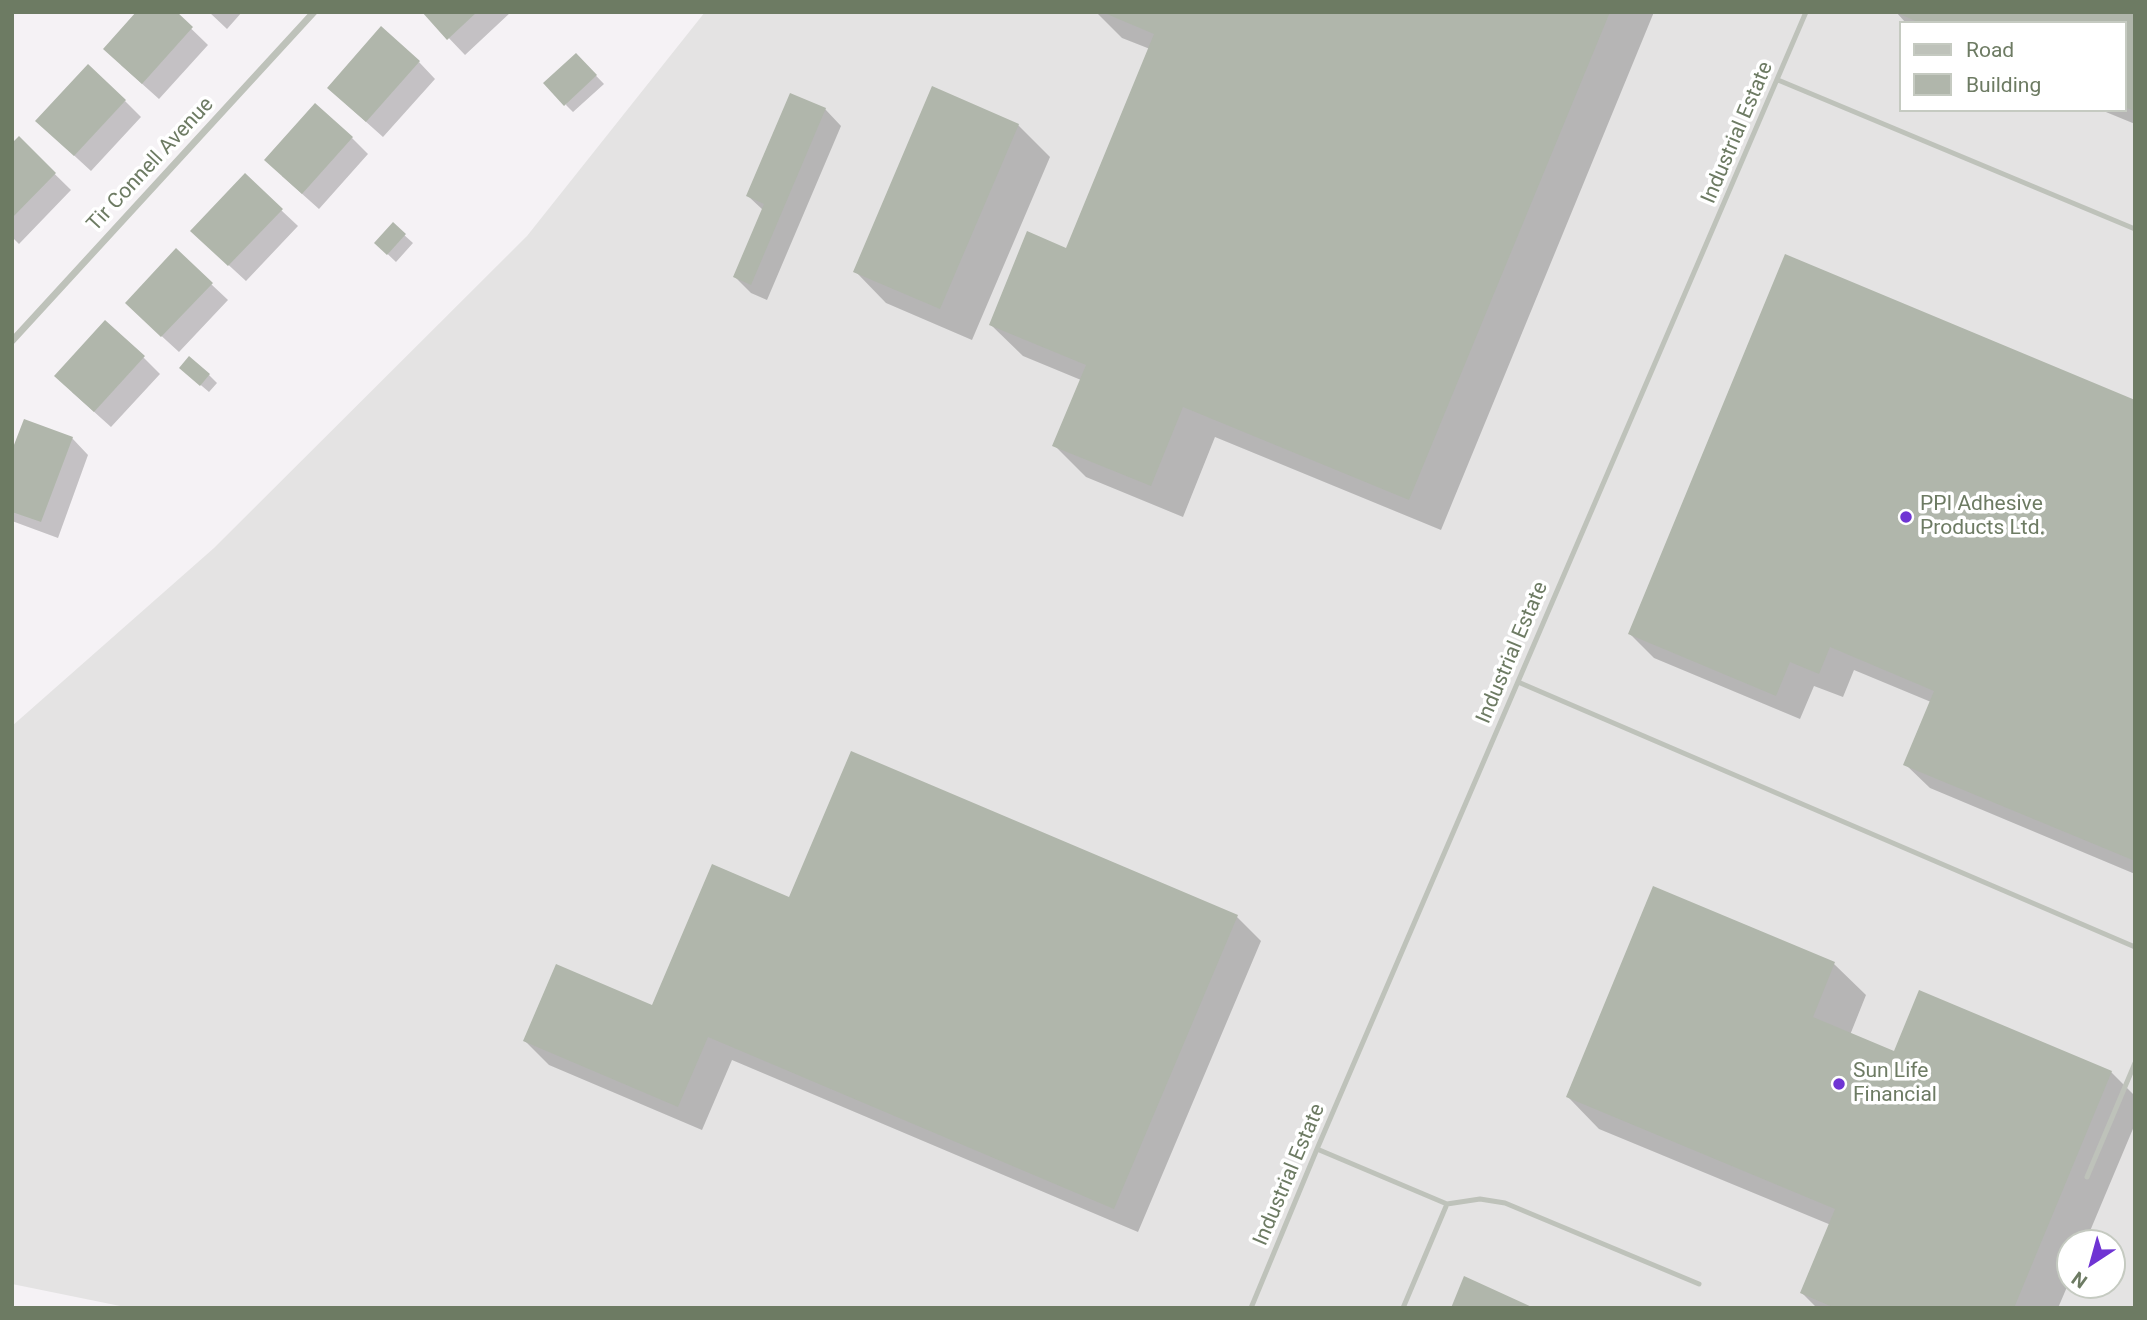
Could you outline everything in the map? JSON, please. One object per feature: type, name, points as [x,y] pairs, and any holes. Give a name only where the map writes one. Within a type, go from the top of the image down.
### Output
[{"type":"street","name":"Tir Connell Avenue","points":[[12,341],[314,12]]},
{"type":"lane","name":"Industrial Estate","points":[[1251,1308],[1807,12]]},
{"type":"lane","points":[[1778,79],[2135,229]]},
{"type":"lane","points":[[1518,682],[2135,947]]},
{"type":"lane","points":[[2087,1177],[2135,1063]]},
{"type":"lane","points":[[1317,1149],[1447,1204],[1480,1199],[1506,1203],[1699,1284]]},
{"type":"lane","points":[[1403,1308],[1447,1204]]},
{"type":"shaded area","points":[[705,12],[2135,12],[2135,1308],[130,1308],[12,1284],[12,726],[214,548],[527,236]]},
{"type":"building","points":[[136,12],[177,12],[193,27],[142,84],[103,49]]},
{"type":"building","points":[[422,12],[477,12],[447,40]]},
{"type":"building","points":[[1102,12],[1610,12],[1409,500],[1183,407],[1151,486],[1052,446],[1086,365],[989,325],[1027,231],[1066,248],[1154,34]]},
{"type":"building","points":[[1895,12],[2135,12],[2135,111],[2126,108],[2126,21],[1915,21]]},
{"type":"building","points":[[381,26],[420,61],[366,122],[327,88]]},
{"type":"building","points":[[576,53],[597,75],[564,106],[543,83]]},
{"type":"building","points":[[88,64],[126,100],[74,156],[35,121]]},
{"type":"building","points":[[932,86],[1019,124],[940,309],[853,272]]},
{"type":"building","points":[[790,93],[826,108],[751,285],[733,277],[764,204],[746,196]]},
{"type":"building","points":[[315,103],[353,137],[302,194],[264,160]]},
{"type":"building","points":[[19,136],[56,173],[12,218],[12,143]]},
{"type":"building","points":[[245,173],[283,209],[228,266],[190,231]]},
{"type":"building","points":[[393,222],[406,234],[387,255],[374,243]]},
{"type":"building","points":[[176,248],[213,283],[161,337],[125,303]]},
{"type":"building","name":"PPI Adhesive Products Ltd.","points":[[1785,254],[2135,400],[2135,861],[1903,765],[1934,691],[1830,647],[1819,674],[1790,662],[1776,696],[1628,634]]},
{"type":"building","points":[[105,320],[145,356],[94,412],[54,376]]},
{"type":"building","points":[[189,356],[210,374],[200,386],[179,368]]},
{"type":"building","points":[[24,419],[73,437],[41,522],[12,512],[12,450]]},
{"type":"building","points":[[851,751],[1238,915],[1114,1209],[708,1037],[678,1107],[523,1041],[556,964],[652,1005],[712,864],[789,897]]},
{"type":"building","name":"Sun Life Financial","points":[[1653,886],[1835,962],[1813,1017],[1894,1051],[1919,990],[2112,1071],[2014,1308],[1835,1308],[1800,1293],[1835,1209],[1566,1097]]},
{"type":"building","points":[[1464,1276],[1534,1308],[1451,1308]]},
{"type":"place","name":"PPI Adhesive Products Ltd.","points":[[1906,517]]},
{"type":"place","name":"Sun Life Financial","points":[[1839,1084]]}]
